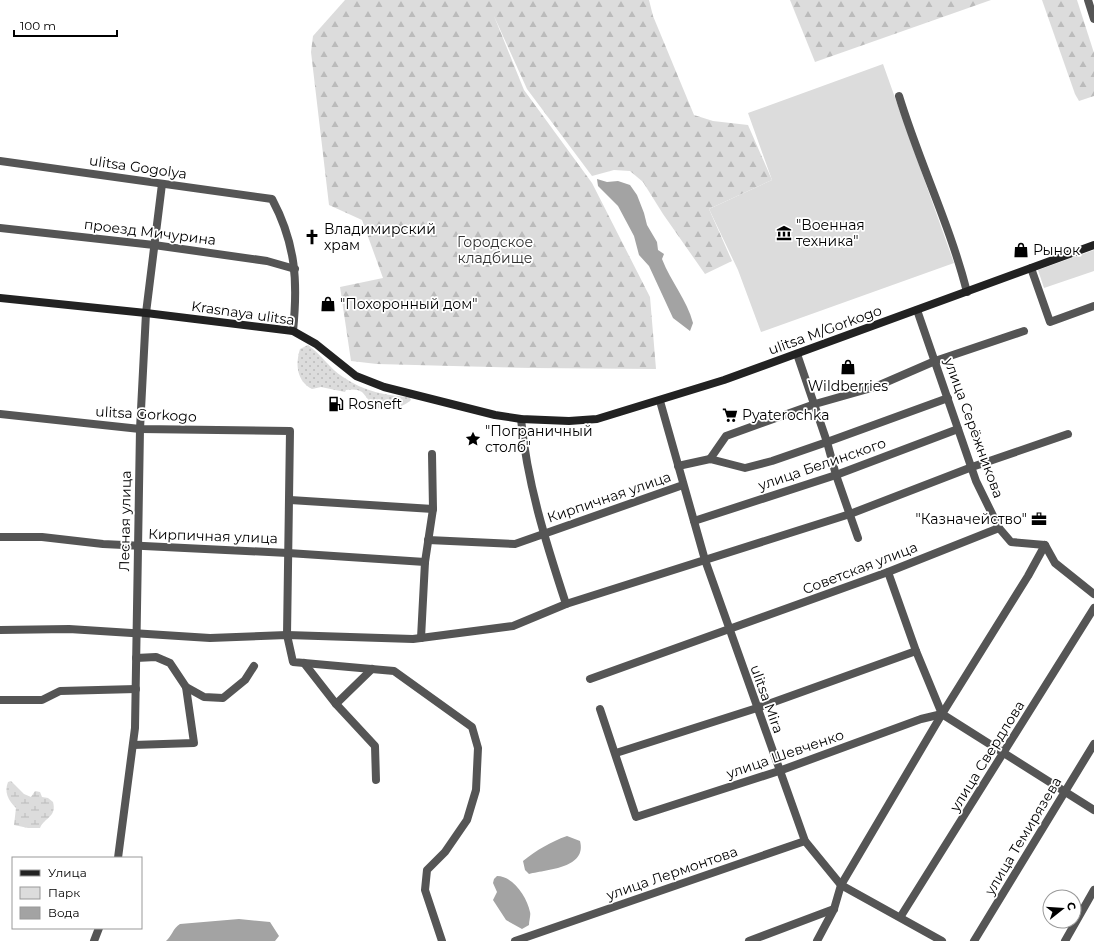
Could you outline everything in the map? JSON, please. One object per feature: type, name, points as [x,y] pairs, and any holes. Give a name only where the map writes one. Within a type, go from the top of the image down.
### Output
[{"type":"main road","name":"ulitsa M/Gorkogo","points":[[559,421],[596,419],[660,401],[797,354],[1094,245]]},
{"type":"main road","name":"Krasnaya ulitsa","points":[[0,298],[146,313],[293,331],[316,344],[356,376],[384,387],[495,415],[521,419],[559,421]]},
{"type":"street","points":[[1088,0],[1094,19]]},
{"type":"street","points":[[898,96],[912,138],[959,260],[967,292]]},
{"type":"street","name":"ulitsa Gogolya","points":[[0,160],[272,199],[279,213],[292,253],[295,269]]},
{"type":"street","name":"Лесная улица","points":[[118,857],[133,745],[136,689],[140,429],[146,313],[162,184]]},
{"type":"street","name":"проезд Мичурина","points":[[0,228],[154,245],[268,261],[295,269]]},
{"type":"street","points":[[1031,268],[1050,322],[1094,306]]},
{"type":"street","points":[[293,331],[296,298],[295,269]]},
{"type":"street","name":"улица Серёжникова","points":[[918,310],[976,481],[999,528],[1011,542],[1045,545]]},
{"type":"street","points":[[710,459],[726,436],[815,404],[875,387],[935,361],[1024,331]]},
{"type":"street","points":[[797,354],[828,442],[836,475],[858,538]]},
{"type":"street","points":[[678,466],[710,459],[745,468],[772,461],[828,442],[948,398]]},
{"type":"street","name":"ulitsa Mira","points":[[660,401],[705,560],[805,841],[841,885],[901,916],[942,941]]},
{"type":"street","name":"ulitsa Gorkogo","points":[[0,414],[140,429],[290,432],[290,500]]},
{"type":"street","points":[[521,419],[526,465],[543,534],[566,604]]},
{"type":"street","name":"улица Белинского","points":[[694,521],[836,475],[958,429]]},
{"type":"street","points":[[0,630],[69,629],[137,632],[210,638],[287,635],[421,638],[513,626],[566,604],[850,514],[1068,434]]},
{"type":"street","points":[[421,638],[425,562],[433,509],[432,454]]},
{"type":"street","name":"Кирпичная улица","points":[[428,540],[514,544],[683,485]]},
{"type":"street","points":[[433,509],[290,500],[287,635],[293,662],[394,671],[472,727],[478,748],[476,790],[467,820],[445,852],[427,870],[425,890],[442,941]]},
{"type":"street","name":"Советская улица","points":[[590,679],[888,572],[999,528]]},
{"type":"street","name":"Кирпичная улица","points":[[0,537],[42,536],[104,544],[288,553],[425,562]]},
{"type":"street","points":[[1045,545],[1055,563],[1094,594]]},
{"type":"street","points":[[817,941],[834,909],[841,885],[942,714],[1028,576],[1045,545]]},
{"type":"street","points":[[888,572],[916,651],[942,714],[1094,810]]},
{"type":"street","name":"улица Свердлова","points":[[901,916],[1004,754],[1094,608]]},
{"type":"street","points":[[600,709],[616,753],[757,708],[916,651]]},
{"type":"street","points":[[136,658],[156,657],[170,663],[186,686],[204,697],[223,698],[244,680],[254,666]]},
{"type":"street","points":[[304,663],[336,704],[376,746],[376,780]]},
{"type":"street","points":[[336,704],[372,669]]},
{"type":"street","points":[[133,745],[194,743],[186,686]]},
{"type":"street","points":[[0,700],[42,700],[60,691],[136,689]]},
{"type":"street","name":"улица Шевченко","points":[[616,753],[636,817],[780,771],[921,719],[942,714]]},
{"type":"street","name":"улица Темирязева","points":[[974,941],[1094,744]]},
{"type":"street","name":"улица Лермонтова","points":[[515,941],[805,841]]},
{"type":"street","points":[[1065,941],[1094,890]]},
{"type":"street","points":[[749,941],[834,909]]},
{"type":"street","points":[[94,941],[99,929]]},
{"type":"green space","name":"Городское кладбище","points":[[345,0],[649,0],[653,16],[694,115],[713,121],[748,125],[772,180],[709,209],[732,261],[705,274],[663,214],[643,182],[630,171],[614,170],[592,176],[527,89],[494,16],[524,90],[592,183],[650,297],[656,369],[532,368],[377,364],[351,361],[340,287],[383,278],[362,220],[329,205],[311,52],[313,36]]},
{"type":"green space","points":[[790,0],[991,0],[815,62]]},
{"type":"green space","points":[[1042,0],[1077,0],[1094,53],[1094,96],[1079,101],[1075,94]]},
{"type":"green space","points":[[883,64],[954,263],[761,332],[738,270],[709,209],[772,180],[748,113]]},
{"type":"green space","points":[[1094,250],[1094,271],[1044,288],[1038,270]]},
{"type":"green space","points":[[308,345],[338,374],[351,382],[375,392],[410,397],[411,400],[396,408],[382,409],[373,405],[359,390],[346,390],[345,392],[321,387],[312,389],[303,382],[298,372],[298,355],[300,349]]},
{"type":"green space","points":[[11,781],[24,794],[31,797],[35,791],[40,792],[42,797],[48,798],[53,802],[54,807],[52,814],[40,828],[28,828],[14,825],[16,808],[9,799],[6,789],[8,782]]},
{"type":"water","points":[[597,179],[607,182],[618,181],[630,185],[637,195],[647,225],[657,242],[658,250],[664,254],[662,259],[690,315],[693,323],[690,331],[673,318],[649,266],[639,255],[634,236],[618,206],[598,186]]},
{"type":"water","points":[[567,836],[580,841],[581,850],[578,857],[572,862],[565,866],[529,874],[525,870],[523,861],[533,853]]},
{"type":"water","points":[[497,876],[503,877],[514,883],[526,900],[530,913],[529,925],[522,929],[506,920],[493,900],[497,892],[493,883]]},
{"type":"water","points":[[239,919],[270,922],[279,936],[275,941],[166,941],[180,924]]},
{"type":"place","name":"\"Военная техника\"","points":[[784,233]]},
{"type":"place","name":"Владимирский храм","points":[[312,237]]},
{"type":"place","name":"Рынок","points":[[1021,250]]},
{"type":"place","name":"\"Похоронный дом\"","points":[[328,304]]},
{"type":"place","name":"Wildberries","points":[[848,367]]},
{"type":"place","name":"Rosneft","points":[[336,404]]},
{"type":"place","name":"Pyaterochka","points":[[730,415]]},
{"type":"place","name":"\"Пограничный столб\"","points":[[473,439]]},
{"type":"place","name":"\"Казначейство\"","points":[[1039,519]]}]
